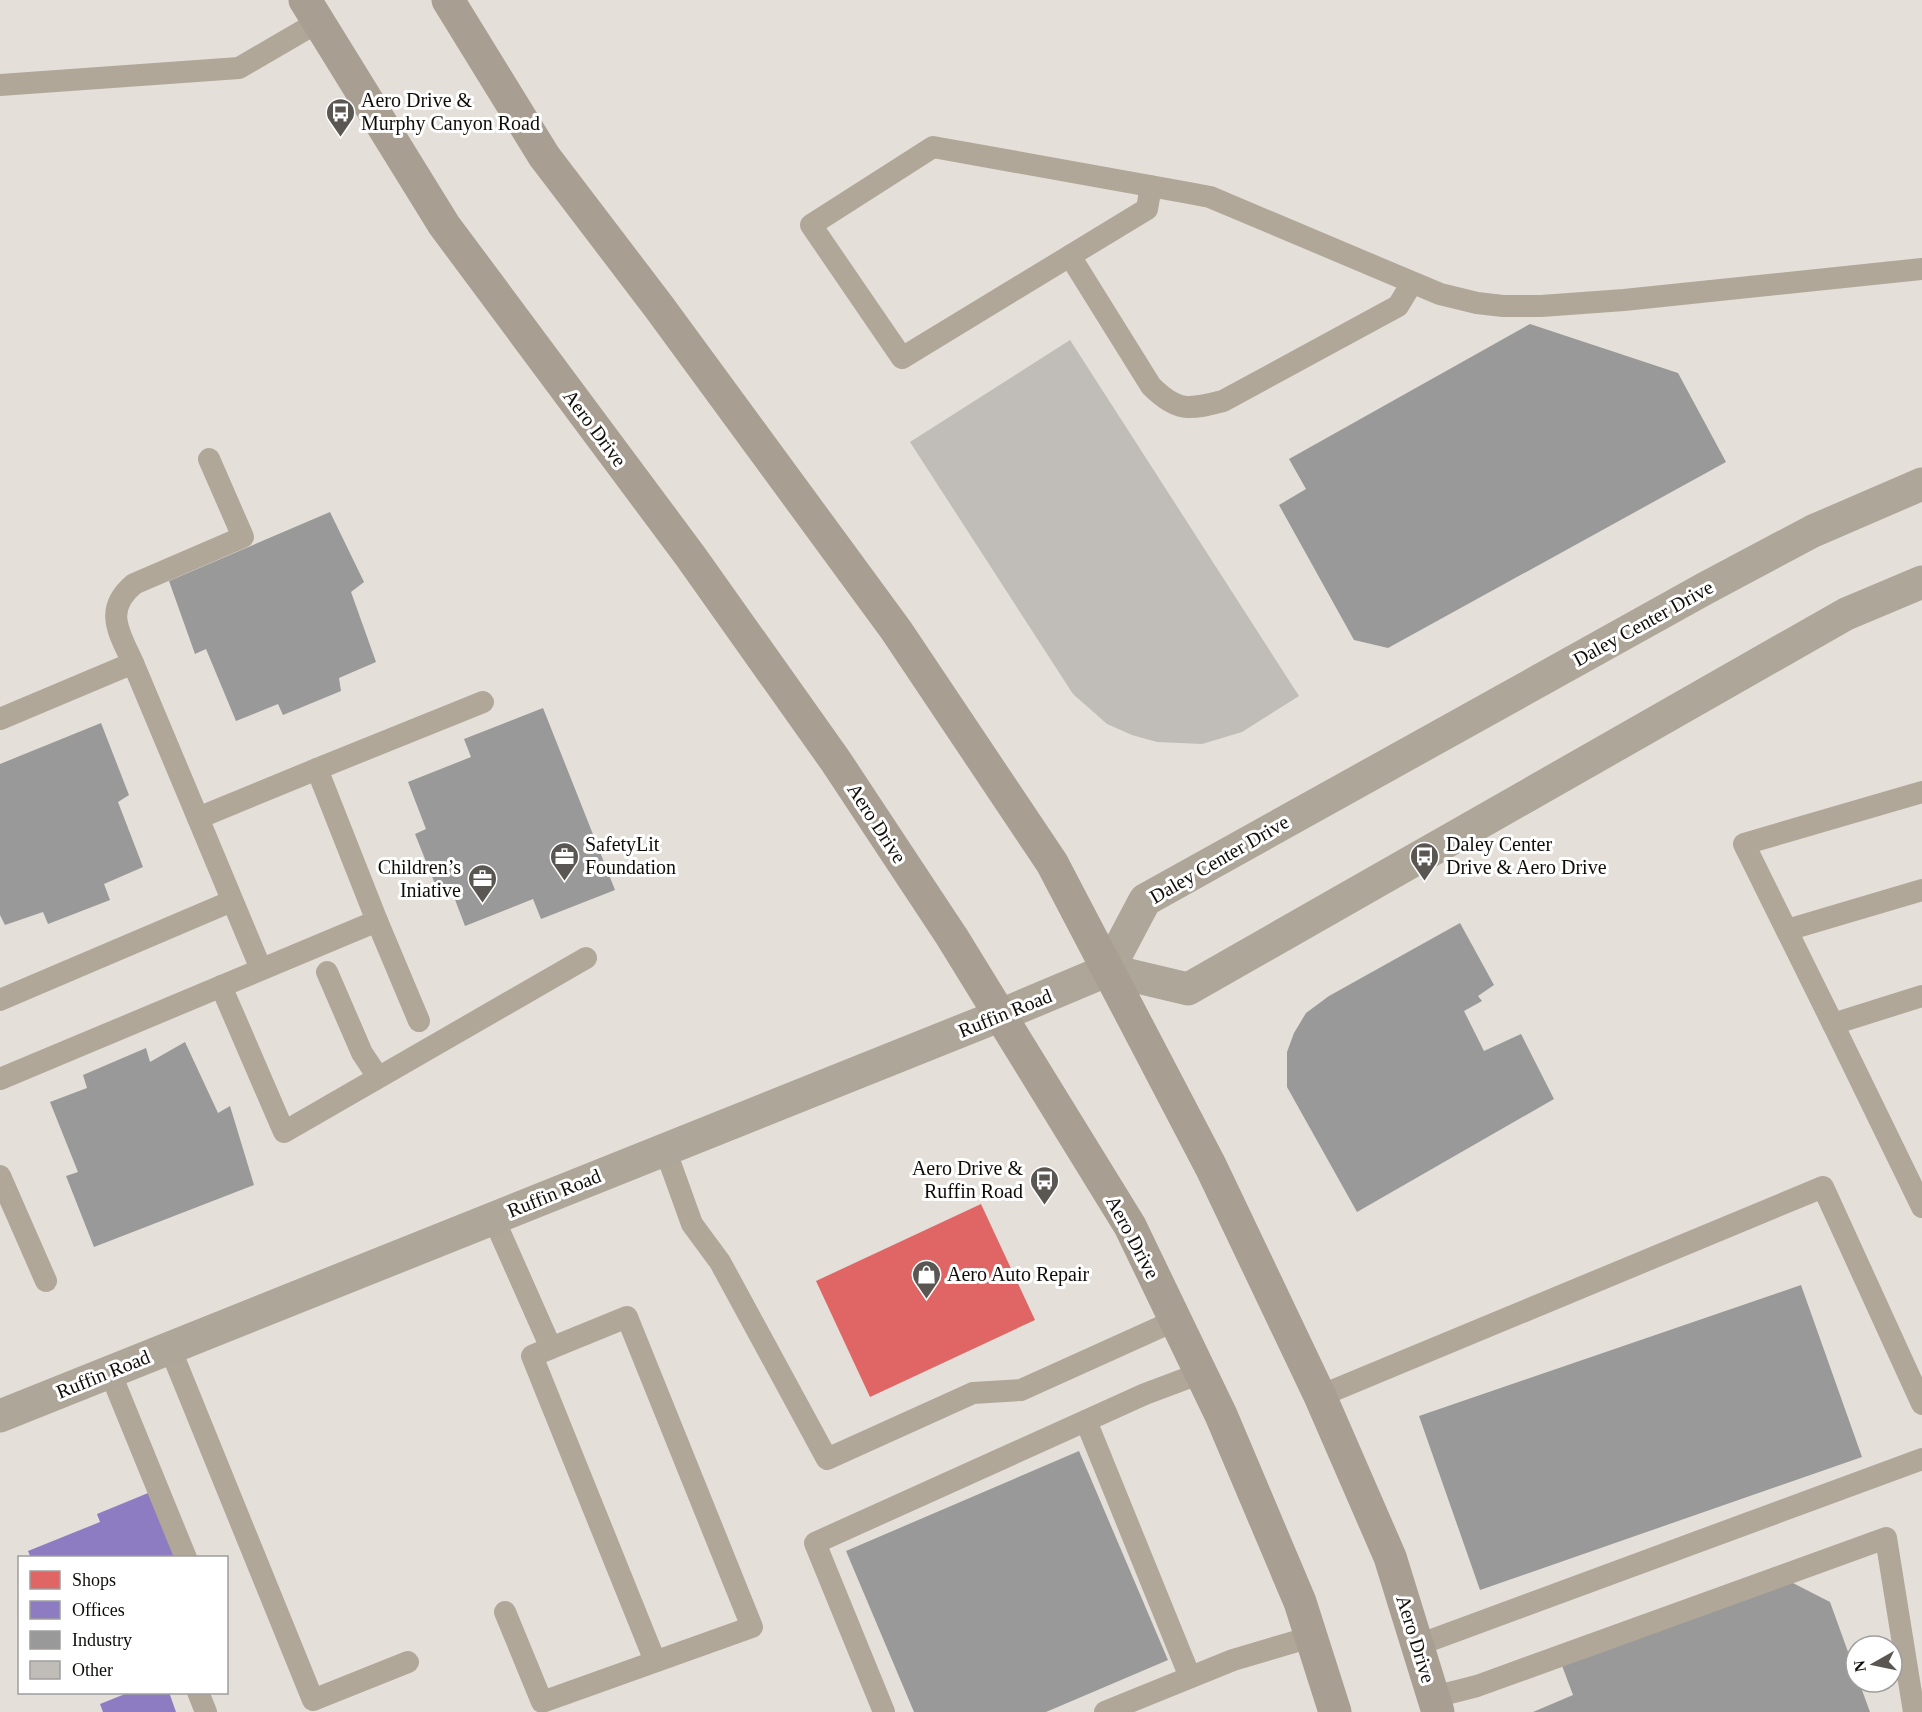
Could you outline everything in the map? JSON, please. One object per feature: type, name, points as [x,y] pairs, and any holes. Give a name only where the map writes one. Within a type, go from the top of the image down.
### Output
[{"type":"main road","name":"Aero Drive","points":[[448,0],[544,156],[659,307],[903,640],[1052,863],[1211,1167],[1320,1396],[1390,1557],[1436,1705]]},
{"type":"main road","name":"Aero Drive","points":[[311,11],[444,225],[636,483],[811,724],[952,937],[1130,1226],[1221,1414],[1300,1602],[1335,1712]]},
{"type":"main road","name":"Daley Center Drive","points":[[1108,970],[1144,900],[1713,584],[1813,531],[1922,484]]},
{"type":"main road","points":[[1108,970],[1188,989],[1846,614],[1922,582]]},
{"type":"main road","name":"Ruffin Road","points":[[0,1416],[1108,970]]},
{"type":"lane","points":[[0,86],[239,68],[311,11]]},
{"type":"lane","points":[[1151,186],[1147,209],[902,358],[811,225],[933,147],[1151,186],[1210,197],[1412,283],[1440,294],[1477,303],[1541,306],[1624,300],[1922,269]]},
{"type":"lane","points":[[1070,256],[1151,386],[1166,400],[1182,407],[1201,407],[1233,396],[1398,306],[1412,283]]},
{"type":"lane","points":[[209,459],[243,537],[134,584],[124,593],[115,614],[117,626],[261,969]]},
{"type":"lane","points":[[0,719],[133,663]]},
{"type":"lane","points":[[198,818],[483,702]]},
{"type":"lane","points":[[317,769],[419,1021]]},
{"type":"lane","points":[[1922,792],[1744,844],[1922,1207]]},
{"type":"lane","points":[[1787,930],[1922,890]]},
{"type":"lane","points":[[0,1000],[232,901]]},
{"type":"lane","points":[[0,1079],[377,921]]},
{"type":"lane","points":[[221,986],[284,1132],[586,958]]},
{"type":"lane","points":[[327,972],[362,1053],[378,1077]]},
{"type":"lane","points":[[1833,1024],[1922,996]]},
{"type":"lane","points":[[665,1149],[692,1224],[720,1262],[827,1459],[973,1393],[1022,1390],[1176,1320]]},
{"type":"lane","points":[[0,1176],[46,1281]]},
{"type":"lane","points":[[1320,1396],[1823,1187],[1922,1404]]},
{"type":"lane","points":[[493,1217],[551,1348]]},
{"type":"lane","points":[[505,1612],[542,1702],[752,1627],[627,1317],[532,1356],[655,1661]]},
{"type":"lane","points":[[170,1348],[313,1700],[408,1662]]},
{"type":"lane","points":[[110,1372],[186,1556]]},
{"type":"lane","points":[[884,1712],[815,1543],[1145,1394],[1201,1373]]},
{"type":"lane","points":[[1086,1421],[1190,1677]]},
{"type":"lane","points":[[1418,1645],[1922,1459]]},
{"type":"lane","points":[[1436,1705],[1477,1686],[1886,1538],[1914,1712]]},
{"type":"lane","points":[[1105,1712],[1233,1660],[1311,1636]]},
{"type":"lane","points":[[199,1694],[206,1712]]},
{"type":"building: Shops","name":"Aero Auto Repair","points":[[981,1204],[1035,1320],[870,1397],[816,1281]]},
{"type":"building: Offices","points":[[153,1491],[179,1556],[30,1556],[28,1551],[100,1522],[97,1514]]},
{"type":"building: Offices","points":[[125,1694],[170,1694],[176,1712],[103,1712],[100,1704]]},
{"type":"building: Industry","points":[[1530,324],[1678,373],[1726,462],[1388,648],[1354,640],[1279,505],[1306,489],[1289,459]]},
{"type":"building: Industry","points":[[330,512],[364,582],[351,592],[376,662],[339,678],[341,691],[283,715],[278,704],[236,721],[206,649],[195,654],[169,581]]},
{"type":"building: Industry","points":[[543,708],[615,890],[541,919],[533,899],[465,926],[451,889],[439,894],[415,834],[426,829],[408,782],[471,757],[464,739]]},
{"type":"building: Industry","points":[[101,723],[129,795],[118,802],[143,867],[104,884],[110,900],[48,924],[43,912],[5,925],[0,915],[0,764]]},
{"type":"building: Industry","points":[[1460,923],[1494,985],[1478,996],[1482,1001],[1464,1011],[1484,1051],[1521,1034],[1554,1099],[1357,1212],[1287,1087],[1287,1052],[1294,1033],[1306,1013],[1329,996]]},
{"type":"building: Industry","points":[[185,1042],[218,1113],[230,1106],[254,1185],[94,1247],[66,1176],[78,1172],[50,1102],[87,1088],[83,1075],[146,1048],[150,1062]]},
{"type":"building: Industry","points":[[1801,1285],[1862,1457],[1480,1590],[1419,1416]]},
{"type":"building: Industry","points":[[1079,1451],[1168,1660],[1046,1712],[914,1712],[846,1551]]},
{"type":"building: Industry","points":[[1789,1581],[1830,1602],[1844,1641],[1844,1694],[1863,1694],[1870,1712],[1533,1712],[1573,1695],[1561,1663]]},
{"type":"building: Other","points":[[1070,340],[1299,696],[1242,732],[1202,744],[1157,742],[1132,735],[1107,724],[1073,694],[910,442]]},
{"type":"place","name":"Aero Drive & Murphy Canyon Road","points":[[340,138]]},
{"type":"place","name":"SafetyLit Foundation","points":[[564,882]]},
{"type":"place","name":"Daley Center Drive & Aero Drive","points":[[1425,882]]},
{"type":"place","name":"Children’s Iniative","points":[[482,904]]},
{"type":"place","name":"Aero Drive & Ruffin Road","points":[[1044,1206]]},
{"type":"place","name":"Aero Auto Repair","points":[[926,1300]]}]
